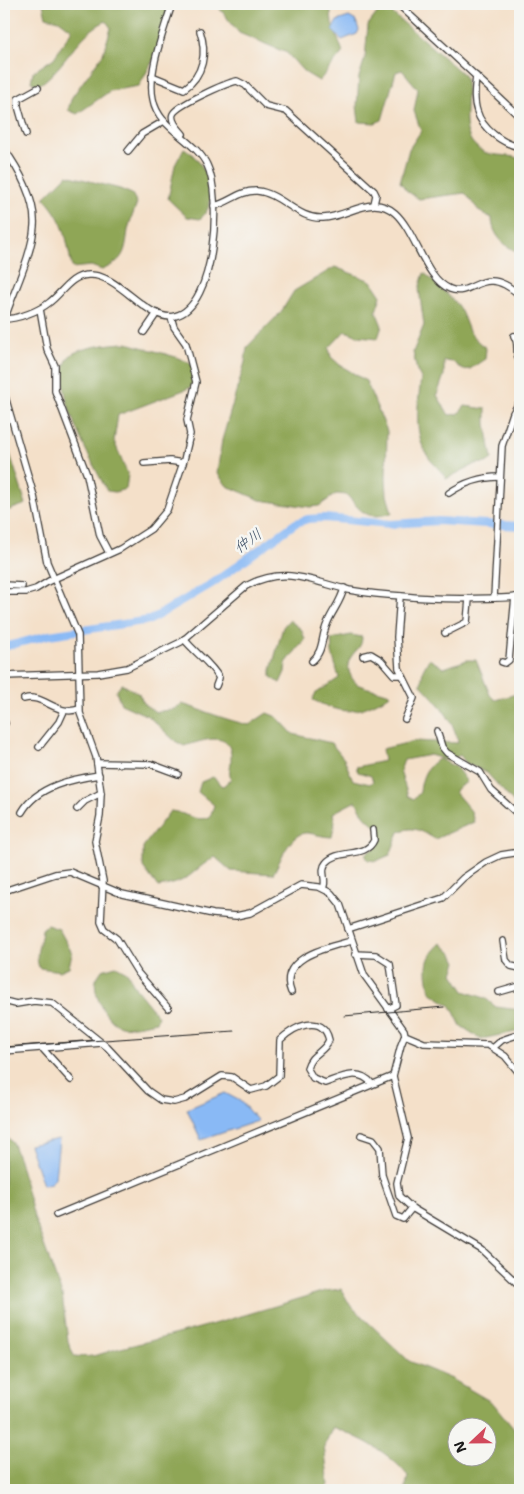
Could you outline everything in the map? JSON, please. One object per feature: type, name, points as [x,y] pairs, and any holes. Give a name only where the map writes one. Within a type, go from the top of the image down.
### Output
[{"type":"street","points":[[4,320],[40,309],[51,301],[69,282],[91,274],[104,278],[157,313],[171,317],[187,310],[206,279],[211,260],[214,206],[212,179],[207,163],[191,144],[164,121],[153,101],[152,76],[172,4]]},
{"type":"street","points":[[398,4],[520,117]]},
{"type":"street","points":[[152,76],[184,89],[196,80],[204,55],[200,31]]},
{"type":"street","points":[[476,76],[475,100],[479,117],[504,142],[520,147]]},
{"type":"street","points":[[184,134],[173,121],[173,114],[176,110],[201,96],[236,81],[245,85],[266,106],[286,111],[322,142],[374,191],[376,195],[374,204]]},
{"type":"street","points":[[26,134],[18,106],[18,99],[38,88]]},
{"type":"street","points":[[128,151],[142,134],[164,121]]},
{"type":"street","points":[[4,149],[12,160],[29,197],[34,224],[23,265],[4,320]]},
{"type":"street","points":[[214,206],[239,195],[255,191],[267,194],[298,211],[320,219],[374,204],[387,208],[400,219],[412,236],[423,259],[442,284],[450,289],[460,291],[488,280],[502,283],[520,295]]},
{"type":"street","points":[[40,309],[47,349],[54,366],[55,391],[87,475],[100,536],[109,553]]},
{"type":"street","points":[[144,332],[157,313]]},
{"type":"street","points":[[4,592],[26,592],[130,544],[157,524],[167,510],[183,463],[190,434],[187,420],[196,382],[186,344],[174,327],[171,317]]},
{"type":"street","points":[[514,336],[517,343],[516,355],[520,362]]},
{"type":"street","points":[[4,393],[34,496],[46,556],[78,635],[77,674],[79,709],[97,764],[101,793],[100,816],[95,841],[103,886],[100,917],[102,926],[117,939],[138,972],[168,1008]]},
{"type":"street","points":[[494,598],[504,434],[520,401]]},
{"type":"street","points":[[144,463],[154,464],[170,461],[183,463]]},
{"type":"street","points":[[449,493],[466,483],[482,478],[500,477]]},
{"type":"street","points":[[4,676],[77,674],[127,668],[184,639],[246,586],[265,578],[284,575],[297,576],[344,588],[400,596],[469,599],[518,597],[508,660],[507,663],[502,662]]},
{"type":"street","points":[[4,586],[22,586]]},
{"type":"street","points":[[312,661],[323,644],[327,624],[343,596],[344,588]]},
{"type":"street","points":[[400,596],[397,637],[399,668],[414,698],[405,719]]},
{"type":"street","points":[[445,634],[465,624],[469,599]]},
{"type":"street","points":[[184,639],[195,653],[215,671],[219,678],[216,686]]},
{"type":"street","points":[[363,656],[372,654],[384,663],[394,675],[402,675]]},
{"type":"street","points":[[24,699],[30,698],[64,711],[79,709]]},
{"type":"street","points":[[39,747],[59,722],[64,711]]},
{"type":"street","points":[[437,731],[442,748],[447,753],[480,772],[491,790],[520,816]]},
{"type":"street","points":[[97,764],[151,764],[178,774]]},
{"type":"street","points":[[22,812],[31,798],[36,795],[69,780],[99,775]]},
{"type":"street","points":[[77,809],[85,801],[101,793]]},
{"type":"street","points":[[323,888],[325,883],[323,869],[326,863],[334,858],[366,849],[374,840],[373,830]]},
{"type":"street","points":[[348,930],[443,898],[463,878],[486,862],[501,855],[520,852]]},
{"type":"street","points":[[4,891],[64,872],[79,874],[115,892],[213,914],[236,916],[258,909],[301,885],[323,888],[335,896],[340,904],[355,954],[368,984],[404,1030],[405,1035],[400,1045],[394,1076],[408,1138],[396,1190],[398,1196],[412,1208],[482,1250],[520,1286]]},
{"type":"street","points":[[291,992],[288,983],[290,975],[303,957],[351,941]]},
{"type":"street","points":[[502,941],[506,960],[511,966],[520,968]]},
{"type":"street","points":[[355,954],[376,955],[390,964],[392,986],[397,1002],[396,1005],[388,1009]]},
{"type":"street","points":[[499,992],[520,986]]},
{"type":"street","points":[[4,1001],[16,1004],[40,1001],[52,1003],[107,1047],[154,1097],[174,1102],[185,1100],[222,1076],[232,1077],[250,1090],[266,1086],[279,1076],[280,1040],[294,1030],[312,1023],[318,1025],[328,1034],[330,1040],[309,1061],[307,1068],[313,1078],[325,1082],[338,1076],[351,1075],[365,1077],[372,1084]]},
{"type":"street","points":[[494,1047],[502,1040],[520,1034]]},
{"type":"street","points":[[405,1035],[424,1043],[482,1044],[494,1047],[505,1056],[520,1074]]},
{"type":"street","points":[[4,1052],[101,1043]]},
{"type":"street","points":[[42,1048],[70,1080]]},
{"type":"street","points":[[56,1215],[394,1076]]},
{"type":"street","points":[[361,1135],[373,1139],[380,1148],[382,1175],[396,1216],[403,1219],[412,1208]]},
{"type":"green space","points":[[43,4],[95,4],[96,7],[105,4],[169,4],[156,55],[139,86],[110,91],[77,114],[68,110],[72,97],[103,54],[111,28],[106,21],[87,34],[48,78],[39,85],[31,82],[33,72],[54,58],[72,30],[59,20],[46,17]]},
{"type":"green space","points":[[216,4],[330,4],[332,23],[343,52],[319,81],[304,72],[287,53],[239,33]]},
{"type":"green space","points":[[383,5],[464,75],[467,93],[466,124],[472,142],[488,154],[520,159],[520,253],[500,240],[494,230],[492,218],[480,212],[465,193],[419,199],[407,191],[400,182],[409,149],[421,131],[414,111],[418,89],[402,70],[396,72],[382,120],[375,123],[359,122],[357,106],[359,77],[365,58],[368,25]]},
{"type":"green space","points":[[184,148],[199,162],[205,171],[208,182],[210,202],[207,211],[200,219],[187,217],[168,199],[175,165]]},
{"type":"green space","points":[[67,175],[120,189],[132,194],[137,203],[129,227],[125,250],[120,259],[102,270],[91,266],[72,268],[61,223],[44,198]]},
{"type":"green space","points":[[335,267],[371,281],[381,296],[376,311],[382,326],[378,338],[359,336],[345,331],[329,348],[331,357],[340,365],[366,381],[387,431],[387,495],[392,513],[384,515],[366,514],[347,495],[336,494],[319,506],[310,507],[260,500],[227,486],[217,473],[222,440],[245,362],[247,347],[281,312],[294,291]]},
{"type":"green space","points":[[424,273],[458,306],[470,333],[486,348],[485,359],[470,369],[463,370],[453,362],[444,361],[444,375],[437,395],[449,415],[458,414],[465,406],[486,409],[486,424],[492,459],[486,463],[475,464],[446,479],[427,455],[418,427],[421,378],[417,371],[413,352],[424,325],[419,289]]},
{"type":"green space","points":[[127,343],[176,357],[192,364],[195,379],[192,387],[118,415],[114,441],[128,475],[126,489],[115,492],[107,491],[83,444],[68,406],[64,388],[64,371],[68,358],[78,351],[96,346]]},
{"type":"green space","points":[[4,435],[26,504],[4,512]]},
{"type":"green space","points":[[289,620],[301,629],[305,639],[286,663],[285,672],[280,683],[271,677],[271,670],[283,627]]},
{"type":"green space","points":[[351,635],[362,637],[360,646],[348,664],[353,680],[359,685],[390,694],[368,706],[351,711],[343,711],[313,700],[315,694],[339,678],[332,653],[331,639]]},
{"type":"green space","points":[[429,659],[444,668],[467,660],[476,660],[490,695],[495,700],[520,693],[520,810],[487,773],[466,763],[460,755],[450,761],[430,755],[404,760],[400,771],[408,796],[414,799],[420,792],[425,773],[434,762],[439,759],[456,767],[467,782],[456,789],[455,792],[471,811],[474,822],[435,839],[417,830],[404,830],[399,832],[390,855],[376,861],[368,860],[365,854],[379,845],[380,835],[377,828],[364,815],[356,801],[333,813],[335,822],[332,837],[308,833],[296,837],[286,849],[273,874],[231,871],[215,857],[190,876],[178,882],[158,887],[143,867],[143,847],[170,811],[199,819],[210,817],[214,805],[198,792],[201,782],[213,777],[223,786],[231,779],[230,750],[222,740],[207,740],[184,746],[175,741],[148,716],[121,704],[116,691],[122,684],[139,694],[145,705],[156,712],[174,709],[182,704],[249,725],[267,713],[277,717],[293,734],[331,743],[344,759],[353,780],[370,784],[373,781],[371,776],[358,772],[356,767],[384,761],[382,749],[415,741],[458,743],[449,719],[421,685],[423,670]]},
{"type":"green space","points":[[47,925],[59,929],[72,953],[69,967],[60,971],[39,968],[38,948],[42,929]]},
{"type":"green space","points":[[441,943],[453,954],[457,962],[453,974],[464,991],[485,998],[496,1007],[520,1010],[520,1031],[481,1039],[461,1026],[451,1006],[430,992],[427,965],[431,954]]},
{"type":"green space","points":[[116,966],[127,972],[136,989],[158,1016],[156,1022],[121,1026],[111,1020],[106,1014],[98,1000],[95,986],[96,980],[102,970]]},
{"type":"green space","points":[[4,1134],[12,1142],[19,1160],[34,1217],[62,1295],[68,1341],[74,1356],[82,1357],[100,1354],[201,1328],[325,1291],[341,1289],[350,1305],[409,1361],[452,1379],[493,1403],[518,1434],[520,1442],[520,1473],[514,1490],[405,1490],[408,1476],[392,1459],[364,1441],[333,1427],[324,1446],[329,1485],[325,1490],[4,1490]]},
{"type":"water","points":[[349,17],[356,21],[359,30],[357,34],[342,40],[332,30],[337,21]]},
{"type":"water","points":[[225,1093],[240,1101],[258,1121],[201,1140],[187,1109]]},
{"type":"water","points":[[59,1139],[55,1178],[51,1183],[43,1185],[29,1145]]},
{"type":"waterway","name":"仲川","points":[[4,647],[49,635],[150,620],[213,583],[296,523],[308,519],[324,518],[391,524],[438,521],[520,526]]},
{"type":"railway","points":[[344,1016],[444,1007]]},
{"type":"railway","points":[[4,1047],[234,1031]]}]
